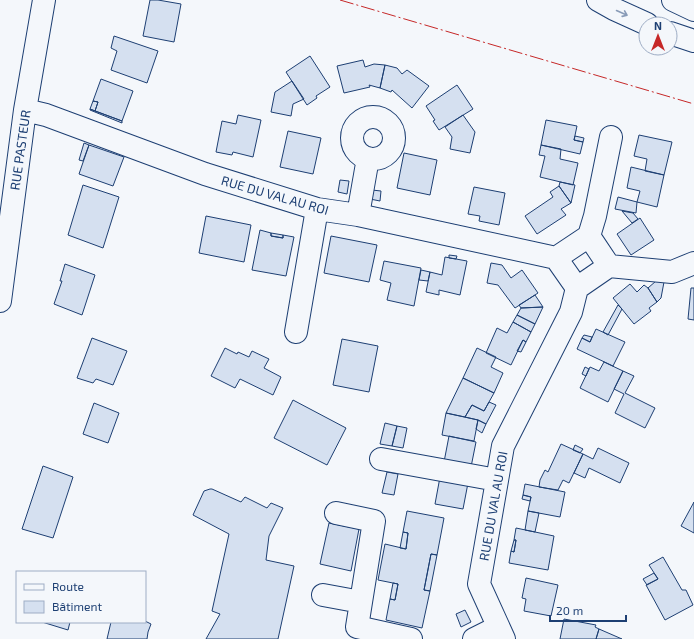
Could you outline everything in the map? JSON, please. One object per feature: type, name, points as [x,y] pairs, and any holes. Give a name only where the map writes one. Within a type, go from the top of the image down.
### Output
[{"type":"street","name":"RUE PASTEUR","points":[[0,301],[3,257],[25,110],[44,0]]},
{"type":"street","points":[[598,0],[638,20]]},
{"type":"street","points":[[673,0],[694,10]]},
{"type":"street","points":[[678,35],[694,40]]},
{"type":"street","name":"RUE DU VAL AU ROI","points":[[25,110],[46,115],[205,174],[318,209],[358,215],[556,258]]},
{"type":"street","points":[[611,137],[595,216],[589,236],[556,258],[577,288],[609,266],[672,272],[694,263]]},
{"type":"street","points":[[358,215],[368,158]]},
{"type":"street","points":[[296,332],[318,209]]},
{"type":"street","points":[[589,236],[609,266]]},
{"type":"street","name":"RUE DU VAL AU ROI","points":[[501,633],[479,584],[502,446],[571,312],[577,288]]},
{"type":"street","points":[[381,459],[497,480]]},
{"type":"street","points":[[336,513],[374,521],[358,627],[411,639]]},
{"type":"street","points":[[323,595],[361,602]]},
{"type":"street","points":[[474,639],[501,633]]},
{"type":"building","points":[[150,0],[181,4],[174,42],[143,36]]},
{"type":"building","points":[[114,36],[158,51],[147,83],[111,70],[117,51],[111,48]]},
{"type":"building","points":[[310,56],[330,87],[316,96],[317,98],[307,105],[286,72]]},
{"type":"building","points":[[363,60],[365,67],[374,64],[385,65],[380,88],[369,85],[370,87],[344,93],[337,66]]},
{"type":"building","points":[[385,65],[397,68],[402,74],[407,70],[429,86],[412,108],[392,90],[391,92],[380,88]]},
{"type":"building","points":[[101,79],[133,91],[122,121],[95,111],[98,102],[93,101]]},
{"type":"building","points":[[292,81],[304,99],[293,104],[291,116],[271,112],[275,92]]},
{"type":"building","points":[[457,85],[473,109],[439,130],[433,121],[435,120],[426,106]]},
{"type":"building","points":[[93,101],[98,102],[95,111],[90,109]]},
{"type":"building","points":[[90,110],[122,121],[122,123]]},
{"type":"building","points":[[238,115],[261,120],[253,157],[233,152],[232,155],[216,152],[222,121],[236,124]]},
{"type":"building","points":[[463,115],[475,132],[470,153],[450,149],[452,137],[445,127]]},
{"type":"building","points":[[546,120],[577,126],[574,140],[583,142],[580,154],[541,145]]},
{"type":"building","points":[[288,131],[321,138],[313,174],[280,167]]},
{"type":"building","points":[[639,135],[672,142],[664,175],[645,171],[647,159],[634,156]]},
{"type":"building","points":[[575,136],[584,138],[583,142],[574,140]]},
{"type":"building","points":[[84,143],[89,145],[83,161],[79,160]]},
{"type":"building","points":[[89,145],[124,157],[113,186],[79,174]]},
{"type":"building","points":[[541,145],[561,149],[560,159],[578,163],[573,185],[540,177],[545,156],[539,155]]},
{"type":"building","points":[[404,153],[437,160],[430,195],[397,188]]},
{"type":"building","points":[[631,167],[664,175],[657,207],[637,202],[640,191],[627,188]]},
{"type":"building","points":[[340,180],[349,181],[347,194],[338,192]]},
{"type":"building","points":[[560,182],[575,185],[571,203],[559,186]]},
{"type":"building","points":[[83,185],[119,197],[103,248],[68,235]]},
{"type":"building","points":[[559,186],[571,203],[561,209],[566,215],[537,234],[525,216],[553,197],[550,192]]},
{"type":"building","points":[[474,187],[505,193],[499,225],[479,221],[480,216],[468,214]]},
{"type":"building","points":[[372,190],[381,191],[380,201],[370,199]]},
{"type":"building","points":[[618,197],[637,202],[636,213],[615,209]]},
{"type":"building","points":[[622,211],[633,213],[638,219],[632,223]]},
{"type":"building","points":[[206,216],[251,225],[244,262],[199,253]]},
{"type":"building","points":[[640,218],[654,240],[631,255],[617,234]]},
{"type":"building","points":[[260,230],[271,233],[271,236],[283,238],[283,235],[294,237],[286,276],[252,270]]},
{"type":"building","points":[[271,233],[283,235],[283,238],[271,236]]},
{"type":"building","points":[[331,236],[377,245],[369,282],[324,273]]},
{"type":"building","points":[[449,255],[457,256],[456,259],[449,258]]},
{"type":"building","points":[[445,257],[467,261],[460,295],[439,290],[439,295],[426,292],[430,272],[442,275]]},
{"type":"building","points":[[384,261],[421,268],[414,306],[387,300],[391,283],[380,280]]},
{"type":"building","points":[[491,263],[502,265],[511,278],[522,270],[538,293],[515,308],[498,285],[487,283]]},
{"type":"building","points":[[65,264],[95,275],[82,315],[54,304],[62,281],[60,281]]},
{"type":"building","points":[[421,270],[430,272],[428,281],[419,280]]},
{"type":"building","points":[[656,281],[664,282],[661,298],[657,302],[648,288]]},
{"type":"building","points":[[630,284],[637,292],[644,285],[648,288],[657,302],[649,308],[651,311],[634,324],[613,298]]},
{"type":"building","points":[[691,288],[694,288],[694,320],[688,319]]},
{"type":"building","points":[[535,295],[543,307],[521,308],[519,305]]},
{"type":"building","points":[[618,305],[622,309],[608,335],[603,332]]},
{"type":"building","points":[[543,307],[535,324],[517,315],[521,308]]},
{"type":"building","points":[[517,315],[535,324],[531,332],[513,322]]},
{"type":"building","points":[[513,322],[531,332],[526,342],[523,340],[511,365],[486,353],[497,328],[507,333]]},
{"type":"building","points":[[596,329],[625,342],[613,366],[577,349],[582,338],[590,342]]},
{"type":"building","points":[[584,335],[592,337],[590,342],[582,338]]},
{"type":"building","points":[[92,338],[127,351],[113,385],[96,379],[93,383],[77,378]]},
{"type":"building","points":[[342,339],[378,346],[369,392],[333,385]]},
{"type":"building","points":[[523,340],[526,342],[521,352],[517,351]]},
{"type":"building","points":[[225,348],[237,354],[238,352],[249,357],[252,351],[269,359],[264,368],[281,377],[273,395],[240,379],[235,388],[211,376]]},
{"type":"building","points":[[477,348],[496,357],[491,367],[503,373],[494,393],[463,378]]},
{"type":"building","points":[[604,362],[623,371],[608,402],[580,388],[590,367],[599,371]]},
{"type":"building","points":[[585,367],[589,369],[586,376],[582,374]]},
{"type":"building","points":[[623,371],[634,376],[625,393],[655,408],[645,428],[615,413],[624,394],[614,389]]},
{"type":"building","points":[[463,378],[494,393],[484,411],[472,405],[465,417],[446,413]]},
{"type":"building","points":[[293,400],[346,428],[327,465],[274,438]]},
{"type":"building","points":[[489,402],[496,405],[486,424],[478,420],[465,417],[472,405],[484,411]]},
{"type":"building","points":[[94,403],[119,413],[108,443],[83,434]]},
{"type":"building","points":[[446,413],[478,420],[474,441],[442,435]]},
{"type":"building","points":[[478,420],[486,424],[482,433],[476,429]]},
{"type":"building","points":[[385,423],[397,426],[392,446],[380,444]]},
{"type":"building","points":[[397,426],[407,428],[403,448],[392,446]]},
{"type":"building","points":[[449,436],[476,442],[471,467],[444,462]]},
{"type":"building","points":[[561,444],[583,454],[569,483],[563,480],[558,490],[539,487],[540,480],[545,470],[548,472]]},
{"type":"building","points":[[575,445],[583,449],[580,453],[573,450]]},
{"type":"building","points":[[598,448],[629,463],[620,483],[589,468],[585,478],[574,473],[583,454],[593,459]]},
{"type":"building","points":[[43,466],[73,477],[53,538],[22,529]]},
{"type":"building","points":[[387,472],[398,474],[394,495],[382,493]]},
{"type":"building","points":[[440,477],[468,483],[463,509],[435,504]]},
{"type":"building","points":[[525,484],[565,492],[560,517],[528,511],[531,497],[523,495]]},
{"type":"building","points":[[210,489],[241,502],[245,497],[267,508],[271,503],[283,508],[269,536],[266,560],[294,566],[278,639],[206,639],[220,614],[212,611],[229,534],[193,515],[204,491]]},
{"type":"building","points":[[523,495],[531,497],[530,501],[522,499]]},
{"type":"building","points":[[694,502],[694,533],[681,526]]},
{"type":"building","points":[[407,511],[444,518],[437,555],[431,554],[424,590],[430,591],[422,628],[386,620],[390,599],[395,600],[398,584],[378,580],[385,544],[406,549],[408,533],[403,532]]},
{"type":"building","points":[[528,511],[539,513],[535,532],[525,530]]},
{"type":"building","points":[[329,523],[359,529],[351,571],[320,564]]},
{"type":"building","points":[[516,528],[554,536],[548,570],[509,563],[511,551],[514,552]]},
{"type":"building","points":[[403,532],[408,533],[406,549],[400,548]]},
{"type":"building","points":[[514,540],[516,540],[514,552],[511,551]]},
{"type":"building","points":[[431,554],[437,555],[430,591],[424,590]]},
{"type":"building","points":[[663,557],[682,590],[686,590],[693,605],[665,620],[646,585],[658,579],[649,565]]},
{"type":"building","points":[[654,573],[658,579],[647,585],[643,579]]},
{"type":"building","points":[[526,578],[558,585],[551,616],[524,611],[526,599],[522,598]]},
{"type":"building","points":[[393,583],[398,584],[395,600],[390,599]]},
{"type":"building","points":[[465,610],[471,622],[461,627],[456,614]]},
{"type":"building","points":[[564,619],[596,625],[595,627],[599,629],[596,639],[560,639]]},
{"type":"building","points":[[146,622],[151,624],[147,639],[107,639],[111,623],[146,623]]},
{"type":"building","points":[[45,623],[70,623],[68,630]]},
{"type":"building","points":[[599,629],[622,639],[596,639]]},
{"type":"power","points":[[340,0],[694,104]]}]
